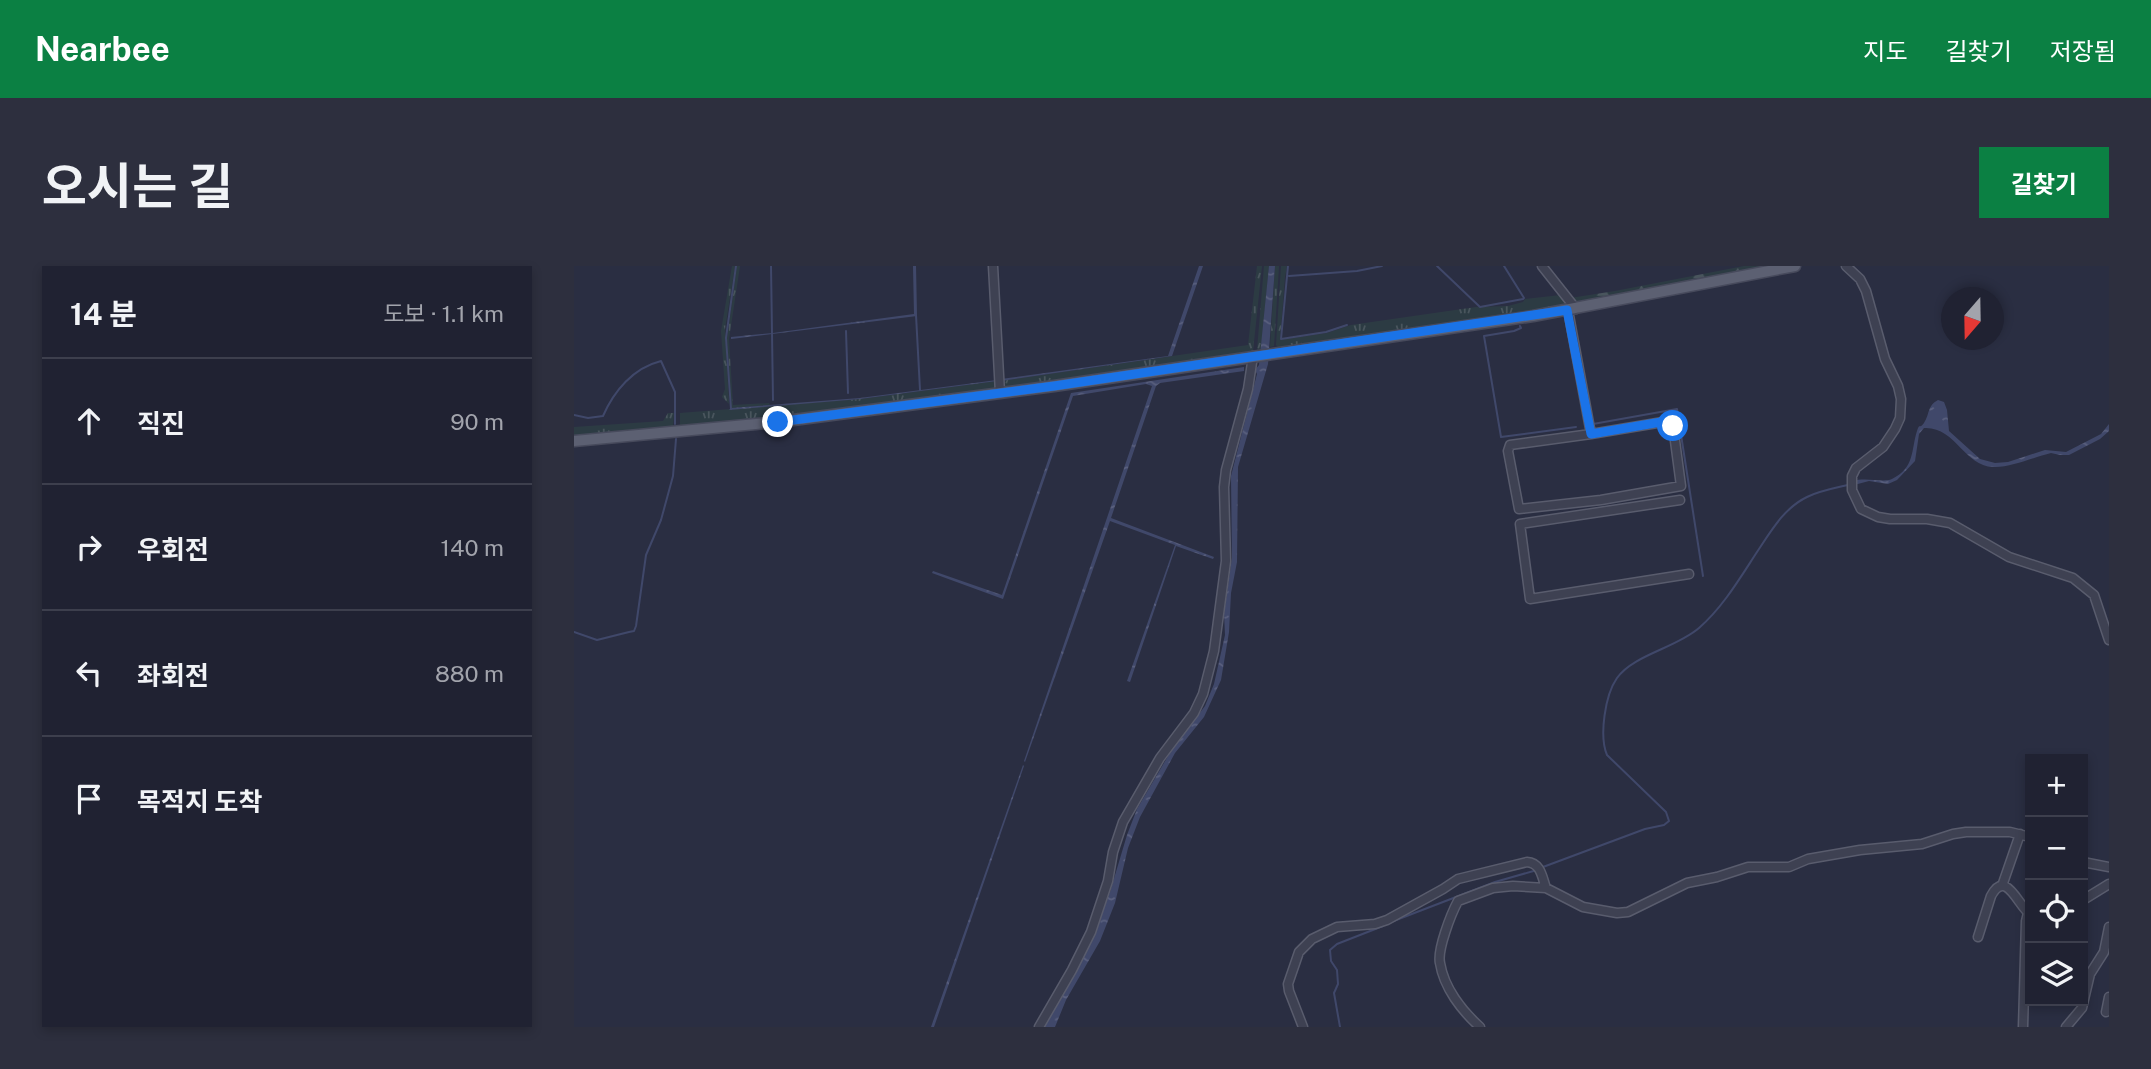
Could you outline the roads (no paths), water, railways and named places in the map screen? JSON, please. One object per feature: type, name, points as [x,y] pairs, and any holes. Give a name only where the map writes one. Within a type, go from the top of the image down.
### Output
[{"type":"main road","points":[[574,441],[778,422],[1000,393],[1572,309],[1794,266]]},
{"type":"street","points":[[993,266],[1000,393]]},
{"type":"street","points":[[1542,266],[1572,309],[1591,434]]},
{"type":"street","points":[[1846,266],[1860,279],[1867,291],[1885,359],[1901,399],[1900,418],[1895,429],[1883,447],[1856,468],[1852,476],[1852,490],[1861,509],[1890,519],[1927,519],[1950,523],[2009,558],[2073,578],[2094,595],[2106,622],[2109,640]]},
{"type":"street","points":[[1039,1027],[1091,932],[1123,822],[1160,758],[1194,713],[1203,694],[1214,651],[1226,561],[1226,470],[1255,356]]},
{"type":"street","points":[[1667,421],[1671,423],[1681,486],[1601,500],[1519,509],[1509,447],[1591,434],[1667,421]]},
{"type":"street","points":[[1659,491],[1661,503]]},
{"type":"street","points":[[1601,500],[1603,512]]},
{"type":"street","points":[[1680,500],[1520,524],[1530,599],[1689,574]]},
{"type":"street","points":[[1543,508],[1545,520]]},
{"type":"street","points":[[1480,1027],[1462,1009],[1451,992],[1439,962],[1440,950],[1455,905],[1463,899],[1501,886],[1546,888],[1583,907],[1617,913],[1628,912],[1687,883],[1748,867],[1789,867],[1808,859],[1874,848],[1922,844],[1966,832],[2025,836]]},
{"type":"street","points":[[1978,937],[1991,896],[2002,886],[2020,834]]},
{"type":"street","points":[[1303,1027],[1288,984],[1299,952],[1319,934],[1337,927],[1375,924],[1422,901],[1458,879],[1527,862],[1534,862],[1538,866],[1546,888]]},
{"type":"street","points":[[2088,863],[2109,867]]},
{"type":"street","points":[[2088,897],[2109,884]]},
{"type":"street","points":[[2002,886],[2011,891],[2025,911]]},
{"type":"street","points":[[2066,1027],[2082,1008],[2090,974],[2108,945],[2109,927]]},
{"type":"street","points":[[2023,1027],[2025,943]]},
{"type":"street","points":[[2106,1012],[2109,997]]},
{"type":"water","points":[[913,266],[916,266],[917,316],[731,339],[914,314]]},
{"type":"water","points":[[1199,266],[1203,266],[1172,356],[1001,381],[1168,356]]},
{"type":"water","points":[[1269,266],[1275,266],[1268,364],[1238,467],[1237,562],[1221,680],[1204,717],[1175,753],[1140,817],[1128,848],[1115,903],[1100,941],[1066,1000],[1055,1027],[1044,1027],[1092,938],[1137,809],[1171,751],[1205,706],[1214,684],[1225,635],[1224,613],[1232,558],[1231,476],[1257,374],[1255,370],[1259,365]]},
{"type":"water","points":[[1244,367],[1244,371],[1160,383],[1156,386],[1111,518],[1214,557],[1213,559],[1176,546],[1130,682],[1127,681],[1175,545],[1110,521],[1025,762],[1152,386],[1146,384],[1073,396],[1003,599],[932,573],[933,571],[1002,595],[1071,393]]},
{"type":"water","points":[[997,380],[860,399],[729,410],[860,398]]},
{"type":"water","points":[[1938,400],[1944,402],[1947,410],[1949,431],[1980,459],[1995,463],[2008,462],[2045,450],[2066,452],[2101,434],[2109,424],[2109,431],[2100,439],[2069,455],[2051,453],[1993,467],[1974,460],[1944,433],[1924,428],[1919,434],[1915,461],[1897,480],[1888,484],[1869,481],[1854,485],[1853,481],[1858,480],[1892,479],[1905,470],[1911,458],[1918,428]]},
{"type":"water","points":[[1023,765],[934,1027],[931,1027]]},
{"type":"waterway","points":[[731,409],[726,338],[736,266]]},
{"type":"waterway","points":[[771,266],[773,400]]},
{"type":"waterway","points":[[1288,266],[1281,339],[1326,332],[1347,325]]},
{"type":"waterway","points":[[1289,276],[1357,271],[1382,266]]},
{"type":"waterway","points":[[1437,266],[1480,307],[1524,298],[1504,266]]},
{"type":"waterway","points":[[916,315],[920,390]]},
{"type":"waterway","points":[[1520,326],[1521,328],[1514,331],[1484,336],[1501,437],[1576,427]]},
{"type":"waterway","points":[[846,331],[848,393]]},
{"type":"waterway","points":[[574,415],[588,418],[603,416],[613,398],[633,375],[661,361],[675,392],[675,424]]},
{"type":"waterway","points":[[1593,424],[1677,409],[1703,576]]},
{"type":"waterway","points":[[574,632],[597,640],[634,631],[646,555],[661,520],[673,476],[676,439]]},
{"type":"waterway","points":[[1543,867],[1669,821],[1666,812],[1607,755],[1603,727],[1606,705],[1613,685],[1633,663],[1690,635],[1708,620],[1791,507],[1812,495],[1848,485]]},
{"type":"waterway","points":[[1391,922],[1495,882],[1537,870]]},
{"type":"waterway","points":[[1340,1027],[1334,993],[1338,984],[1337,970],[1331,961],[1330,950],[1337,944],[1383,926]]}]
